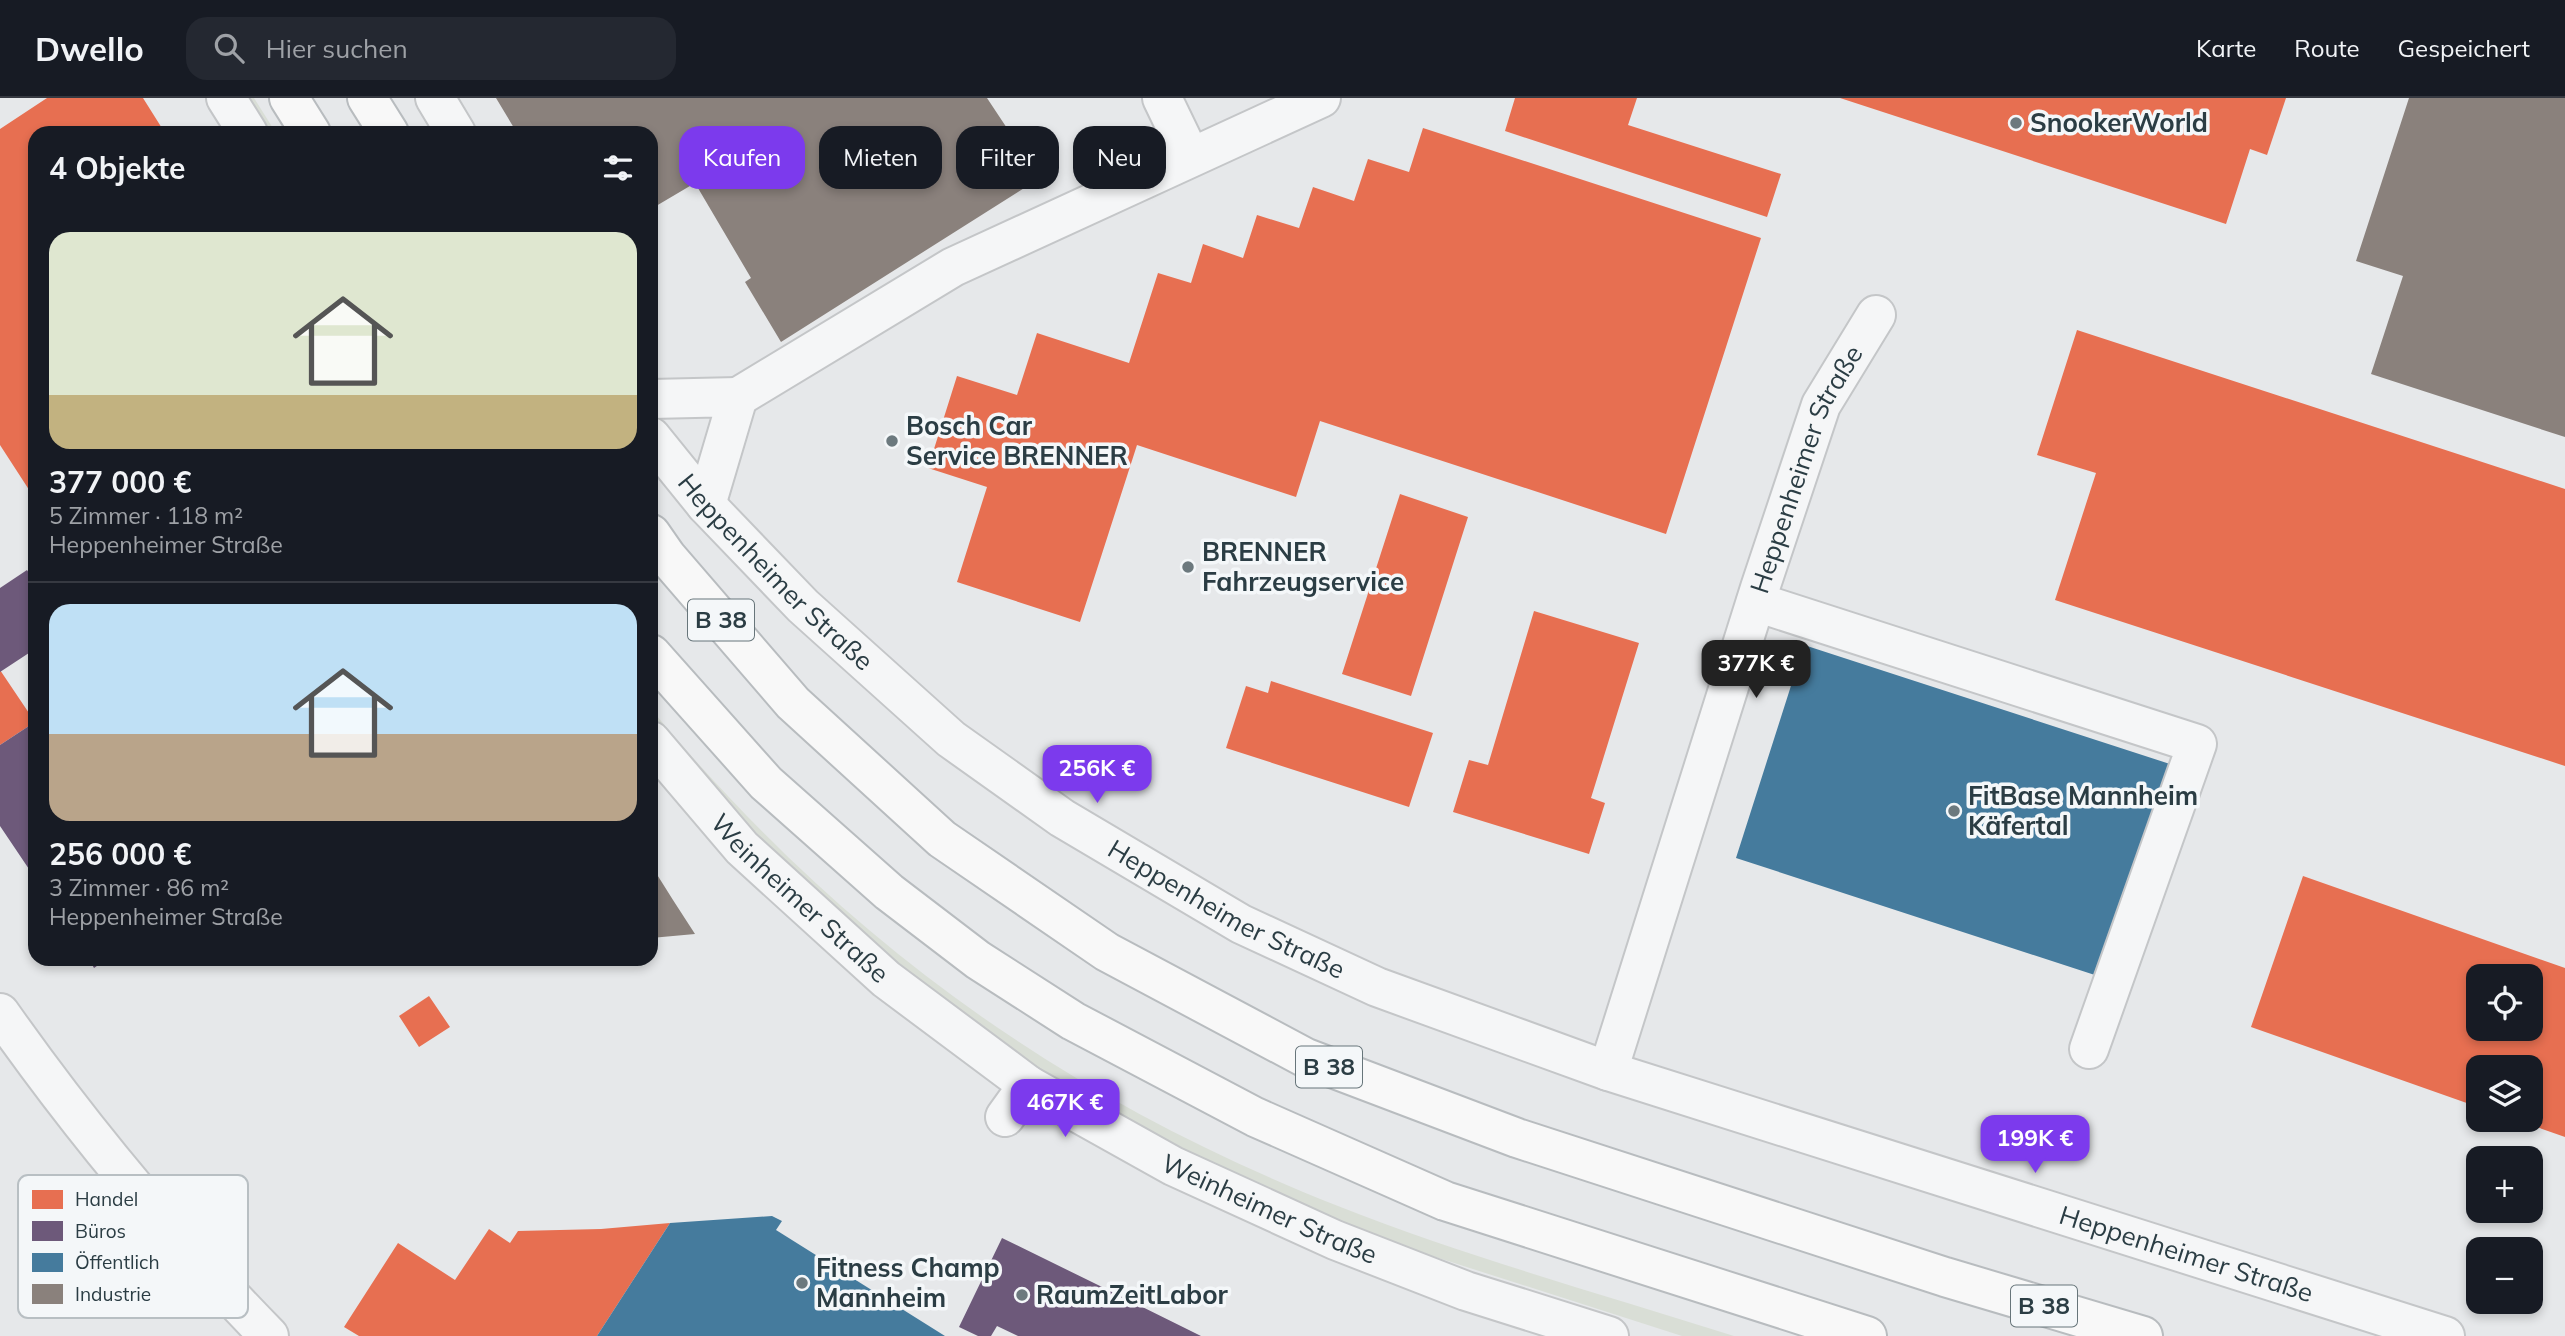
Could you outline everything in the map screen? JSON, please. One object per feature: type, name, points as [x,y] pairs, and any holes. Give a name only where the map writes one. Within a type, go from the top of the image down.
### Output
[{"type":"highway","points":[[289,98],[307,126]]},
{"type":"highway","points":[[367,98],[385,126]]},
{"type":"highway","name":"B 38","points":[[658,544],[793,703],[942,839],[1107,952],[1306,1058],[1517,1138],[1945,1277],[2143,1336]]},
{"type":"highway","name":"B 38","points":[[658,662],[766,783],[890,892],[978,960],[1073,1021],[1255,1117],[1445,1201],[1867,1336]]},
{"type":"street","points":[[226,98],[244,126]]},
{"type":"street","points":[[435,98],[452,126]]},
{"type":"street","points":[[1163,98],[1190,156]]},
{"type":"street","points":[[658,399],[738,397],[953,267],[1321,98]]},
{"type":"street","name":"Heppenheimer Straße","points":[[1608,1071],[1821,405],[1876,315]]},
{"type":"street","points":[[706,505],[738,397]]},
{"type":"street","name":"Heppenheimer Straße","points":[[658,446],[706,505],[854,655],[951,738],[1062,818],[1241,924],[1377,987],[1608,1071],[2445,1336]]},
{"type":"street","points":[[1756,602],[2197,744],[2089,1049]]},
{"type":"street","name":"Weinheimer Straße","points":[[658,749],[752,858],[886,979],[1028,1084],[1173,1166],[1335,1240],[1466,1292],[1609,1336]]},
{"type":"street","points":[[0,1013],[58,1095],[123,1175]]},
{"type":"street","points":[[1005,1117],[1028,1084]]},
{"type":"street","points":[[248,1313],[269,1336]]},
{"type":"shaded area","points":[[247,98],[254,98],[272,126],[265,126]]},
{"type":"shaded area","points":[[658,717],[724,792],[800,869],[879,939],[962,1003],[1049,1061],[1140,1114],[1237,1163],[1387,1225],[1734,1336],[1682,1336],[1398,1245],[1339,1223],[1221,1171],[1107,1111],[1052,1078],[947,1006],[858,933],[775,854],[680,756],[660,731]]},
{"type":"building: Handel","points":[[47,98],[143,98],[161,126],[28,126],[28,488],[0,445],[0,129]]},
{"type":"building: Handel","points":[[1515,98],[1637,98],[1628,125],[1781,174],[1767,217],[1505,131]]},
{"type":"building: Handel","points":[[1840,98],[2286,98],[2267,155],[2250,149],[2226,224]]},
{"type":"building: Handel","points":[[1423,128],[1761,238],[1666,534],[1320,421],[1296,497],[1137,445],[1080,622],[957,582],[987,487],[928,468],[957,376],[1017,395],[1037,333],[1129,363],[1158,273],[1191,283],[1203,244],[1243,258],[1257,215],[1299,228],[1313,187],[1354,201],[1368,159],[1409,172]]},
{"type":"building: Handel","points":[[2077,330],[2565,489],[2565,766],[2055,600],[2096,473],[2037,455]]},
{"type":"building: Handel","points":[[1400,494],[1468,517],[1411,696],[1342,674]]},
{"type":"building: Handel","points":[[1534,611],[1639,643],[1591,798],[1605,803],[1589,854],[1453,812],[1469,760],[1488,765]]},
{"type":"building: Handel","points":[[0,670],[28,712],[28,727],[0,745]]},
{"type":"building: Handel","points":[[1271,681],[1433,733],[1409,807],[1226,748],[1246,686],[1268,693]]},
{"type":"building: Handel","points":[[2303,876],[2565,968],[2565,1137],[2543,1129],[2543,1055],[2466,1055],[2466,1103],[2251,1027]]},
{"type":"building: Handel","points":[[429,996],[450,1027],[419,1047],[399,1016]]},
{"type":"building: Handel","points":[[670,1223],[597,1336],[359,1336],[344,1327],[398,1243],[455,1280],[489,1229],[510,1243],[518,1231],[601,1229]]},
{"type":"building: Büros","points":[[28,572],[28,654],[0,672],[0,588]]},
{"type":"building: Büros","points":[[28,727],[28,868],[0,826],[0,745]]},
{"type":"building: Büros","points":[[1002,1238],[1201,1336],[1018,1336],[997,1326],[991,1336],[978,1336],[959,1327]]},
{"type":"building: Öffentlich","name":"FitBase Mannheim Käfertal","points":[[1804,645],[2173,765],[2104,978],[1736,858]]},
{"type":"building: Öffentlich","points":[[772,1216],[782,1221],[776,1230],[945,1336],[597,1336],[670,1223]]},
{"type":"building: Industrie","points":[[496,98],[987,98],[1006,126],[956,126],[956,189],[1023,189],[781,342],[745,282],[751,278],[699,189],[805,189],[805,126],[679,126],[679,189],[685,189],[658,205],[658,126],[513,126]]},
{"type":"building: Industrie","points":[[2409,98],[2565,98],[2565,437],[2371,374],[2403,276],[2356,261]]},
{"type":"building: Industrie","points":[[658,876],[673,900],[695,934],[658,937]]},
{"type":"place","name":"SnookerWorld","points":[[2016,123]]},
{"type":"place","name":"Bosch Car Service BRENNER","points":[[892,441]]},
{"type":"place","name":"BRENNER Fahrzeugservice","points":[[1188,567]]},
{"type":"place","name":"FitBase Mannheim Käfertal","points":[[1954,811]]},
{"type":"place","name":"Fitness Champ Mannheim","points":[[802,1283]]},
{"type":"place","name":"RaumZeitLabor","points":[[1022,1295]]}]
